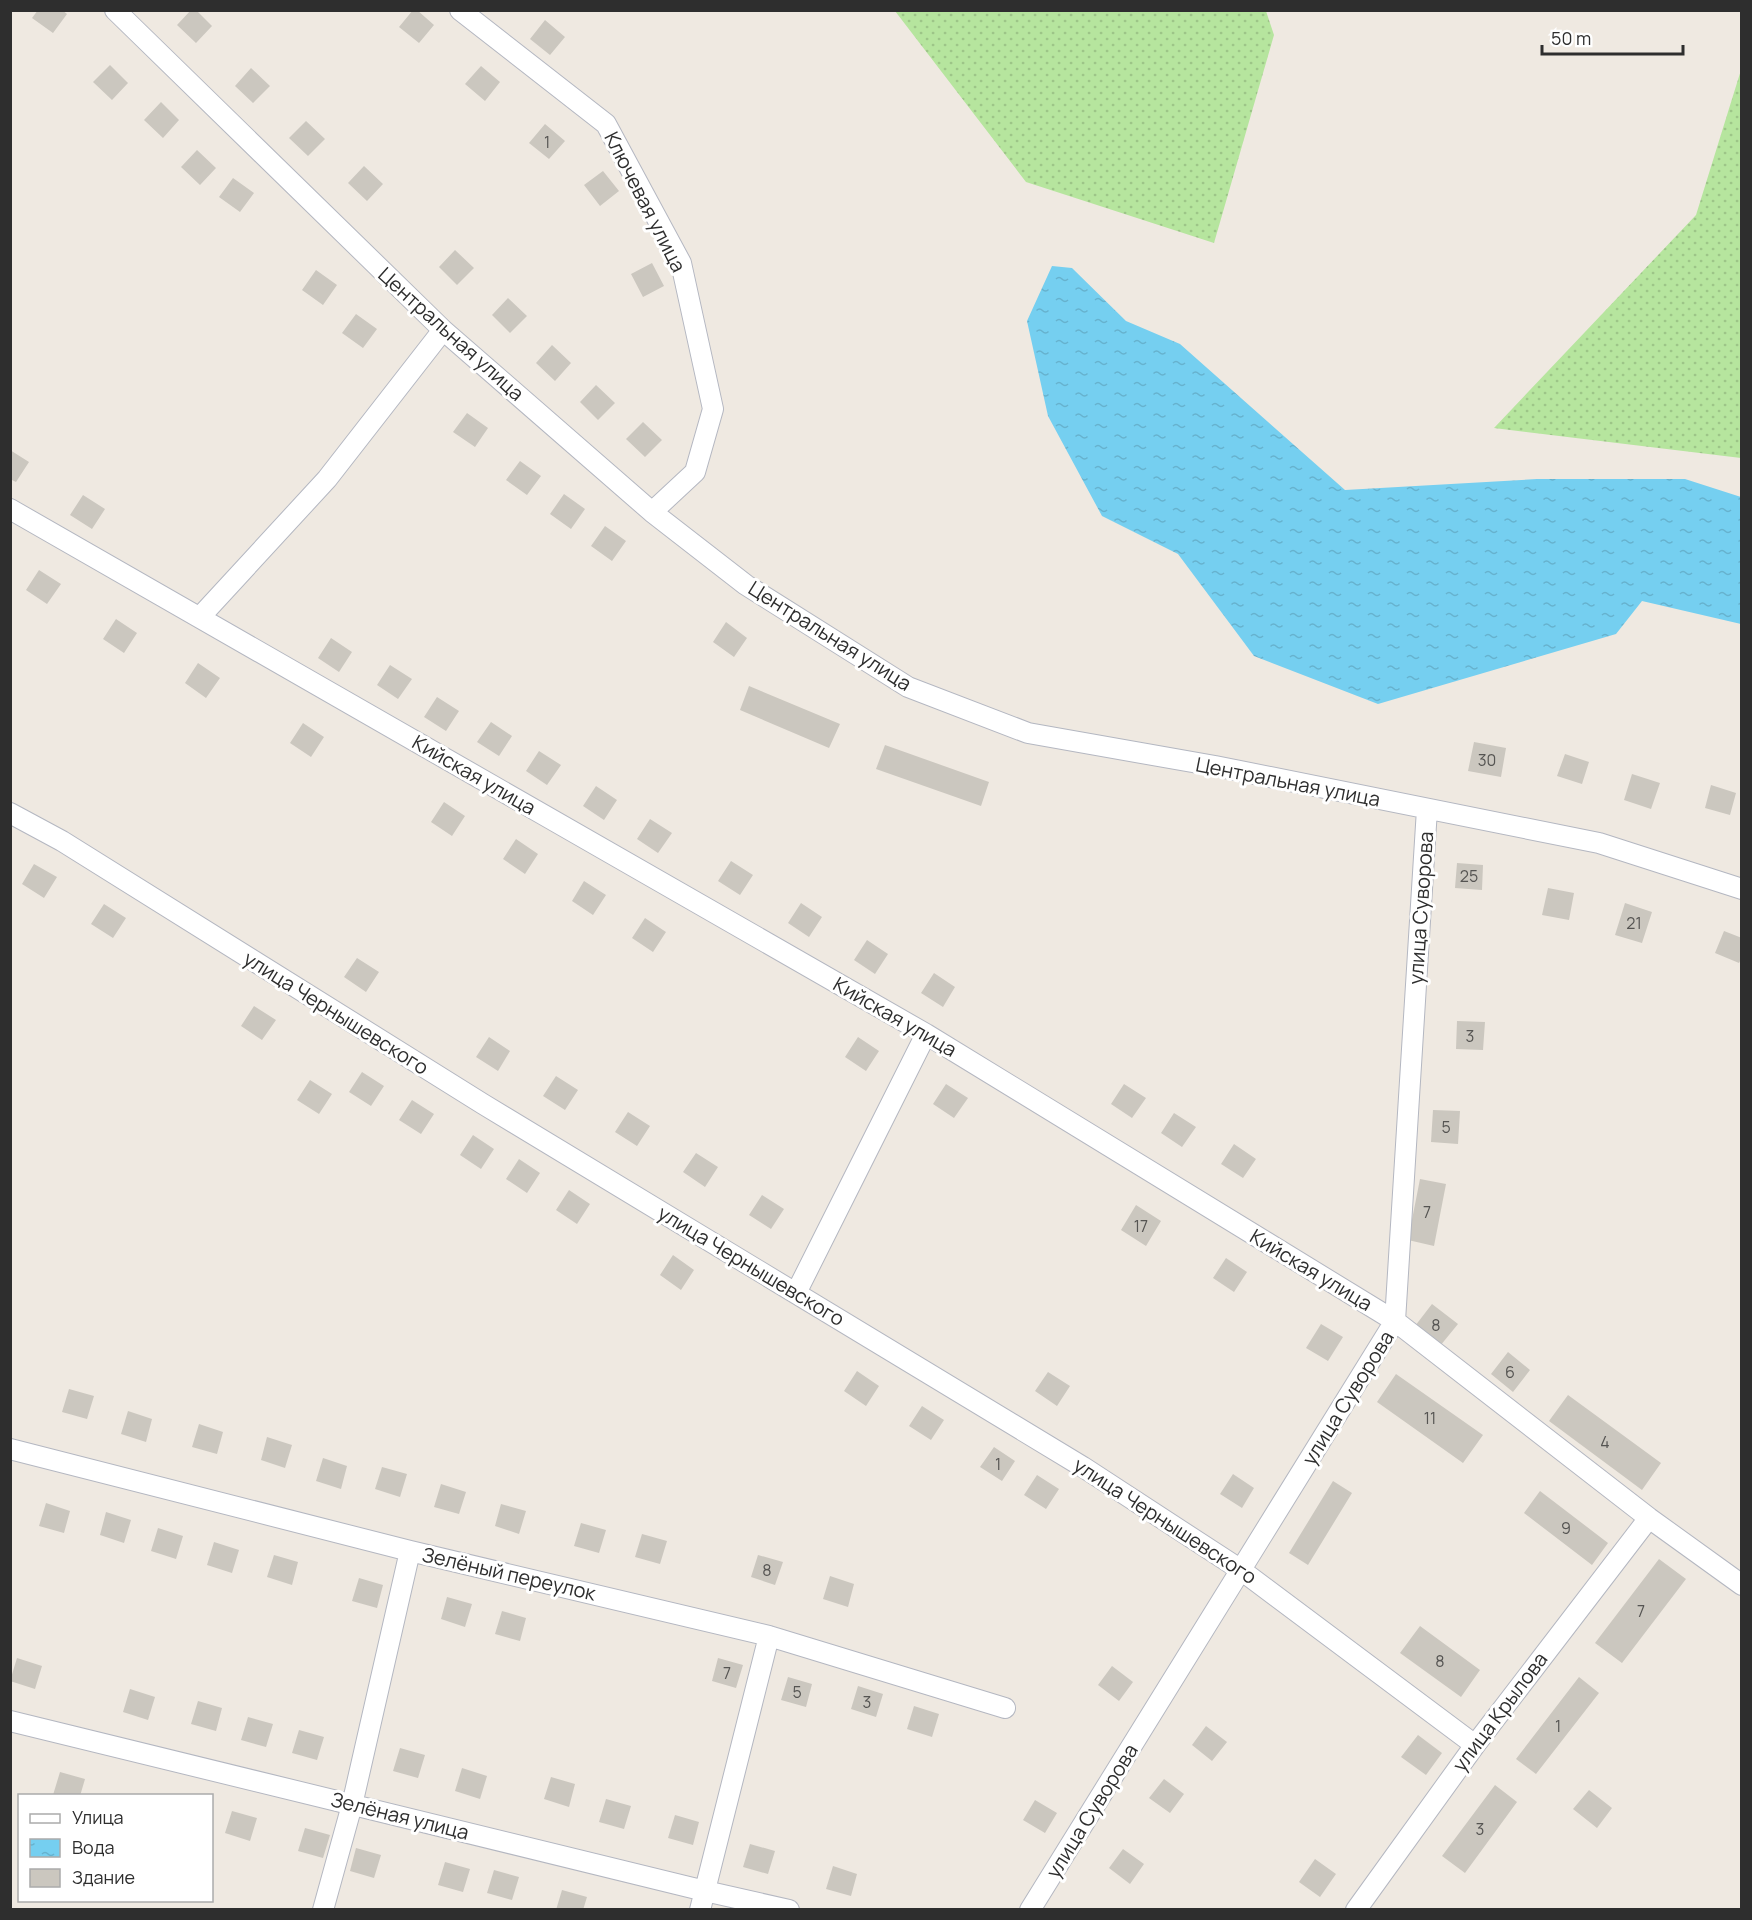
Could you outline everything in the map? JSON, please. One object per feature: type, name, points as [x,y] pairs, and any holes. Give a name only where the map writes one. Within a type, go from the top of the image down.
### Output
[{"type":"street","name":"Центральная улица","points":[[115,10],[443,330],[652,512],[746,585],[908,687],[1028,733],[1215,766],[1599,843],[1742,889]]},
{"type":"street","name":"Ключевая улица","points":[[460,10],[606,124],[681,263],[713,409],[695,472],[652,512]]},
{"type":"street","points":[[200,617],[327,479],[443,330]]},
{"type":"street","name":"Кийская улица","points":[[10,509],[926,1034],[1395,1321],[1649,1518],[1742,1585]]},
{"type":"street","name":"улица Суворова","points":[[1030,1910],[1395,1321],[1427,809]]},
{"type":"street","name":"улица Чернышевского","points":[[10,813],[62,841],[483,1104],[1083,1467],[1241,1570],[1475,1745]]},
{"type":"street","points":[[796,1293],[926,1034]]},
{"type":"street","name":"Зелёный переулок","points":[[10,1449],[410,1551],[769,1636],[1005,1708]]},
{"type":"street","name":"улица Крылова","points":[[1356,1910],[1475,1745],[1649,1518]]},
{"type":"street","points":[[323,1910],[352,1805],[410,1551]]},
{"type":"street","points":[[702,1900],[769,1636]]},
{"type":"street","name":"Зелёная улица","points":[[10,1721],[352,1805],[702,1900],[789,1910]]},
{"type":"green space","points":[[895,11],[1266,11],[1274,35],[1214,243],[1026,182]]},
{"type":"green space","points":[[1741,70],[1741,458],[1494,428],[1696,215]]},
{"type":"water","points":[[1052,266],[1072,268],[1126,321],[1180,344],[1345,490],[1537,479],[1685,479],[1741,497],[1741,624],[1642,601],[1616,634],[1378,704],[1254,656],[1178,554],[1102,516],[1048,416],[1027,321]]},
{"type":"building","points":[[38,10],[62,10],[67,14],[53,33],[32,18]]},
{"type":"building","points":[[191,10],[196,10],[212,26],[196,43],[177,25]]},
{"type":"building","points":[[413,10],[417,10],[434,25],[419,43],[399,27]]},
{"type":"building","points":[[545,20],[565,37],[550,55],[530,39]]},
{"type":"building","points":[[110,65],[128,83],[112,100],[93,82]]},
{"type":"building","points":[[481,66],[500,82],[485,101],[465,84]]},
{"type":"building","points":[[251,68],[270,86],[253,103],[235,86]]},
{"type":"building","points":[[161,102],[179,120],[163,138],[144,120]]},
{"type":"building","points":[[306,121],[325,139],[308,156],[289,138]]},
{"type":"building","points":[[545,124],[565,141],[549,159],[529,143]]},
{"type":"building","points":[[197,150],[216,168],[200,185],[181,167]]},
{"type":"building","points":[[364,166],[383,184],[367,201],[348,183]]},
{"type":"building","points":[[603,171],[619,191],[600,206],[584,185]]},
{"type":"building","points":[[233,178],[254,193],[240,212],[219,197]]},
{"type":"building","points":[[455,250],[474,268],[457,285],[439,267]]},
{"type":"building","points":[[652,263],[664,286],[643,297],[631,274]]},
{"type":"building","points":[[316,270],[337,285],[323,305],[302,290]]},
{"type":"building","points":[[508,298],[527,316],[510,333],[492,315]]},
{"type":"building","points":[[356,314],[377,329],[363,348],[342,333]]},
{"type":"building","points":[[552,345],[571,363],[555,381],[536,363]]},
{"type":"building","points":[[596,385],[615,403],[598,420],[580,402]]},
{"type":"building","points":[[467,413],[488,428],[475,447],[453,432]]},
{"type":"building","points":[[643,422],[662,440],[645,457],[626,439]]},
{"type":"building","points":[[10,450],[29,462],[16,482],[10,479]]},
{"type":"building","points":[[520,461],[541,476],[527,495],[506,480]]},
{"type":"building","points":[[564,494],[585,509],[571,529],[550,514]]},
{"type":"building","points":[[83,495],[105,509],[92,529],[70,515]]},
{"type":"building","points":[[605,526],[626,541],[612,561],[591,546]]},
{"type":"building","points":[[39,570],[61,584],[47,604],[26,590]]},
{"type":"building","points":[[116,619],[137,633],[124,653],[103,639]]},
{"type":"building","points":[[726,622],[747,638],[734,657],[713,642]]},
{"type":"building","points":[[331,638],[352,652],[339,672],[318,658]]},
{"type":"building","points":[[198,663],[220,678],[206,698],[185,683]]},
{"type":"building","points":[[390,665],[412,679],[398,699],[377,685]]},
{"type":"building","points":[[749,686],[840,724],[829,748],[740,710]]},
{"type":"building","points":[[437,697],[459,711],[446,731],[424,717]]},
{"type":"building","points":[[491,722],[512,736],[499,756],[477,742]]},
{"type":"building","points":[[303,723],[324,737],[311,757],[290,743]]},
{"type":"building","points":[[1474,742],[1506,748],[1501,777],[1468,771]]},
{"type":"building","points":[[885,745],[989,782],[981,806],[876,769]]},
{"type":"building","points":[[539,751],[561,765],[547,785],[526,771]]},
{"type":"building","points":[[1565,754],[1589,762],[1582,784],[1557,776]]},
{"type":"building","points":[[1632,774],[1660,783],[1651,809],[1624,800]]},
{"type":"building","points":[[1711,785],[1736,793],[1730,815],[1705,808]]},
{"type":"building","points":[[596,786],[617,800],[604,820],[583,806]]},
{"type":"building","points":[[444,802],[465,816],[452,836],[431,822]]},
{"type":"building","points":[[650,819],[672,833],[658,853],[637,839]]},
{"type":"building","points":[[516,839],[538,854],[525,874],[503,859]]},
{"type":"building","points":[[731,861],[753,875],[740,895],[718,881]]},
{"type":"building","points":[[1457,863],[1483,865],[1482,890],[1455,888]]},
{"type":"building","points":[[34,864],[57,877],[44,898],[22,884]]},
{"type":"building","points":[[584,881],[606,895],[593,915],[572,901]]},
{"type":"building","points":[[1548,888],[1574,893],[1569,920],[1542,915]]},
{"type":"building","points":[[801,903],[822,917],[809,937],[788,923]]},
{"type":"building","points":[[1625,903],[1652,912],[1642,943],[1615,935]]},
{"type":"building","points":[[104,904],[126,918],[113,938],[91,924]]},
{"type":"building","points":[[645,918],[666,932],[653,952],[632,938]]},
{"type":"building","points":[[1724,931],[1742,938],[1742,957],[1739,963],[1715,953]]},
{"type":"building","points":[[867,940],[888,954],[875,974],[854,960]]},
{"type":"building","points":[[357,958],[379,972],[366,992],[344,977]]},
{"type":"building","points":[[934,973],[955,987],[943,1007],[921,993]]},
{"type":"building","points":[[254,1006],[276,1020],[262,1040],[241,1026]]},
{"type":"building","points":[[1457,1021],[1485,1022],[1483,1050],[1456,1049]]},
{"type":"building","points":[[489,1037],[510,1051],[498,1071],[476,1057]]},
{"type":"building","points":[[858,1037],[879,1051],[866,1071],[845,1057]]},
{"type":"building","points":[[362,1072],[384,1086],[371,1106],[349,1092]]},
{"type":"building","points":[[556,1076],[578,1090],[565,1110],[543,1096]]},
{"type":"building","points":[[310,1080],[332,1094],[319,1114],[297,1100]]},
{"type":"building","points":[[946,1084],[968,1098],[954,1118],[933,1104]]},
{"type":"building","points":[[1124,1084],[1146,1098],[1132,1118],[1111,1104]]},
{"type":"building","points":[[412,1100],[434,1114],[421,1134],[399,1120]]},
{"type":"building","points":[[1433,1110],[1460,1111],[1458,1144],[1431,1142]]},
{"type":"building","points":[[628,1112],[650,1126],[637,1146],[615,1132]]},
{"type":"building","points":[[1174,1113],[1196,1127],[1182,1147],[1161,1133]]},
{"type":"building","points":[[473,1135],[494,1149],[481,1169],[460,1155]]},
{"type":"building","points":[[1234,1144],[1256,1159],[1243,1178],[1221,1164]]},
{"type":"building","points":[[696,1153],[718,1167],[705,1187],[683,1172]]},
{"type":"building","points":[[519,1159],[540,1173],[527,1193],[506,1179]]},
{"type":"building","points":[[1420,1179],[1446,1184],[1434,1246],[1408,1240]]},
{"type":"building","points":[[569,1190],[590,1204],[577,1224],[556,1210]]},
{"type":"building","points":[[762,1195],[784,1209],[771,1229],[749,1215]]},
{"type":"building","points":[[1136,1205],[1161,1221],[1146,1246],[1121,1230]]},
{"type":"building","points":[[673,1255],[694,1270],[681,1290],[660,1275]]},
{"type":"building","points":[[1226,1258],[1247,1272],[1234,1292],[1213,1278]]},
{"type":"building","points":[[1432,1304],[1458,1324],[1440,1346],[1415,1326]]},
{"type":"building","points":[[1321,1324],[1343,1337],[1328,1361],[1306,1348]]},
{"type":"building","points":[[1508,1352],[1530,1370],[1513,1392],[1491,1374]]},
{"type":"building","points":[[857,1371],[879,1386],[866,1406],[844,1391]]},
{"type":"building","points":[[1048,1372],[1070,1386],[1057,1406],[1035,1391]]},
{"type":"building","points":[[1396,1374],[1483,1435],[1463,1463],[1377,1402]]},
{"type":"building","points":[[69,1389],[94,1396],[87,1419],[62,1412]]},
{"type":"building","points":[[1568,1395],[1661,1463],[1642,1490],[1549,1421]]},
{"type":"building","points":[[922,1406],[944,1420],[931,1440],[909,1426]]},
{"type":"building","points":[[128,1411],[152,1419],[146,1442],[121,1434]]},
{"type":"building","points":[[199,1424],[223,1432],[217,1454],[192,1447]]},
{"type":"building","points":[[267,1437],[292,1445],[285,1468],[261,1460]]},
{"type":"building","points":[[994,1447],[1015,1461],[1002,1481],[980,1467]]},
{"type":"building","points":[[323,1458],[347,1466],[341,1489],[316,1481]]},
{"type":"building","points":[[382,1467],[407,1474],[400,1497],[375,1489]]},
{"type":"building","points":[[1233,1474],[1254,1488],[1242,1508],[1220,1494]]},
{"type":"building","points":[[1037,1475],[1059,1489],[1046,1509],[1024,1495]]},
{"type":"building","points":[[1333,1481],[1352,1493],[1308,1565],[1289,1553]]},
{"type":"building","points":[[441,1484],[466,1492],[459,1514],[434,1507]]},
{"type":"building","points":[[1540,1491],[1608,1543],[1592,1565],[1524,1513]]},
{"type":"building","points":[[46,1503],[70,1511],[64,1533],[39,1526]]},
{"type":"building","points":[[501,1504],[526,1511],[519,1534],[495,1526]]},
{"type":"building","points":[[106,1512],[131,1520],[124,1543],[100,1535]]},
{"type":"building","points":[[581,1523],[606,1530],[599,1553],[574,1546]]},
{"type":"building","points":[[158,1528],[183,1536],[176,1559],[151,1551]]},
{"type":"building","points":[[642,1534],[667,1541],[660,1564],[635,1557]]},
{"type":"building","points":[[214,1542],[239,1550],[232,1573],[207,1565]]},
{"type":"building","points":[[274,1555],[298,1562],[292,1585],[267,1577]]},
{"type":"building","points":[[758,1555],[783,1562],[775,1585],[751,1577]]},
{"type":"building","points":[[1659,1559],[1686,1579],[1622,1663],[1595,1643]]},
{"type":"building","points":[[830,1576],[854,1584],[848,1607],[823,1599]]},
{"type":"building","points":[[359,1578],[383,1585],[377,1608],[352,1601]]},
{"type":"building","points":[[447,1597],[472,1604],[465,1627],[441,1619]]},
{"type":"building","points":[[502,1611],[526,1618],[520,1641],[495,1634]]},
{"type":"building","points":[[1420,1626],[1480,1670],[1461,1697],[1400,1653]]},
{"type":"building","points":[[17,1658],[42,1666],[35,1689],[10,1681]]},
{"type":"building","points":[[718,1658],[743,1665],[736,1688],[712,1681]]},
{"type":"building","points":[[1112,1666],[1133,1682],[1119,1701],[1098,1685]]},
{"type":"building","points":[[788,1677],[812,1684],[806,1707],[781,1700]]},
{"type":"building","points":[[1579,1677],[1599,1693],[1536,1774],[1516,1759]]},
{"type":"building","points":[[858,1686],[883,1694],[876,1717],[851,1709]]},
{"type":"building","points":[[130,1689],[155,1697],[148,1720],[123,1712]]},
{"type":"building","points":[[198,1701],[222,1708],[216,1731],[191,1724]]},
{"type":"building","points":[[914,1706],[939,1714],[932,1737],[907,1729]]},
{"type":"building","points":[[248,1717],[273,1724],[266,1747],[241,1740]]},
{"type":"building","points":[[1206,1726],[1227,1742],[1212,1761],[1192,1745]]},
{"type":"building","points":[[299,1730],[324,1737],[317,1760],[292,1753]]},
{"type":"building","points":[[1418,1735],[1442,1753],[1426,1775],[1401,1757]]},
{"type":"building","points":[[400,1748],[425,1755],[418,1778],[393,1771]]},
{"type":"building","points":[[462,1768],[487,1776],[480,1799],[455,1791]]},
{"type":"building","points":[[60,1772],[85,1779],[81,1794],[53,1794]]},
{"type":"building","points":[[551,1777],[575,1784],[569,1807],[544,1799]]},
{"type":"building","points":[[1164,1779],[1184,1794],[1170,1813],[1149,1798]]},
{"type":"building","points":[[1495,1785],[1517,1802],[1465,1873],[1442,1856]]},
{"type":"building","points":[[1589,1790],[1612,1808],[1597,1828],[1573,1809]]},
{"type":"building","points":[[606,1799],[631,1806],[624,1829],[599,1822]]},
{"type":"building","points":[[1035,1800],[1057,1813],[1045,1833],[1023,1820]]},
{"type":"building","points":[[232,1811],[257,1818],[250,1841],[225,1833]]},
{"type":"building","points":[[675,1815],[699,1822],[693,1845],[668,1838]]},
{"type":"building","points":[[305,1828],[330,1835],[323,1858],[298,1851]]},
{"type":"building","points":[[750,1844],[775,1851],[768,1874],[743,1867]]},
{"type":"building","points":[[356,1848],[381,1855],[374,1878],[350,1871]]},
{"type":"building","points":[[1123,1849],[1144,1864],[1130,1884],[1109,1868]]},
{"type":"building","points":[[1315,1859],[1336,1874],[1320,1897],[1299,1882]]},
{"type":"building","points":[[445,1862],[470,1869],[463,1892],[438,1885]]},
{"type":"building","points":[[833,1866],[857,1874],[851,1896],[826,1889]]},
{"type":"building","points":[[494,1870],[519,1877],[512,1900],[487,1893]]},
{"type":"building","points":[[562,1890],[587,1897],[583,1910],[556,1910]]}]
